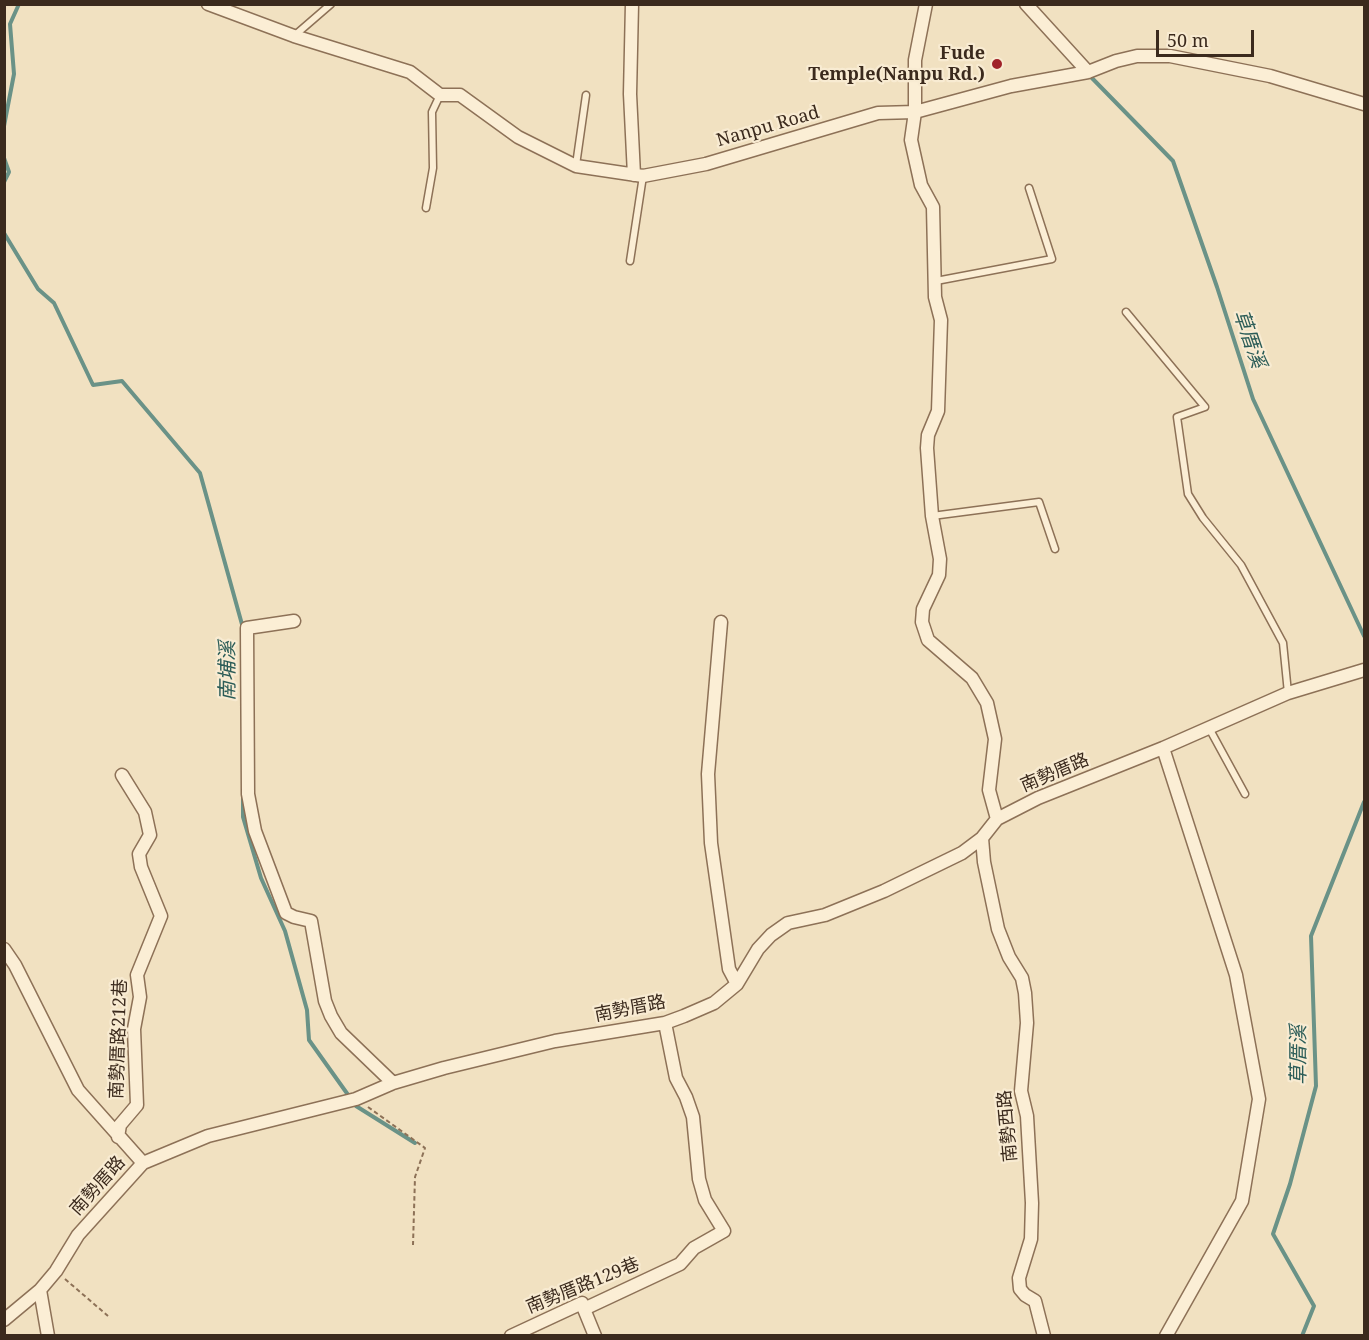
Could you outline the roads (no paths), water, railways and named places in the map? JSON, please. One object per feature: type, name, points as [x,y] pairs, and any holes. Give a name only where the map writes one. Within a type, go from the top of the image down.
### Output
[{"type":"street","name":"Nanpu Road","points":[[208,4],[294,36],[410,72],[440,95],[460,95],[518,137],[576,166],[638,175],[706,164],[878,113],[915,112],[1011,86],[1088,72],[1137,56],[1170,56],[1270,76],[1365,104]]},
{"type":"street","points":[[632,4],[630,94],[638,175]]},
{"type":"street","points":[[926,4],[915,60],[915,112],[911,140],[921,185],[933,207],[935,297],[941,320],[938,411],[928,435],[927,448],[932,516],[940,559],[939,575],[923,609],[921,622],[928,640],[972,678],[987,703],[995,739],[989,790],[997,819]]},
{"type":"street","points":[[1026,4],[1088,72]]},
{"type":"street","points":[[294,621],[247,628],[248,794],[255,831],[286,913],[311,921],[325,1001],[331,1016],[341,1033],[393,1083]]},
{"type":"street","points":[[721,622],[708,774],[711,843],[729,969],[737,984]]},
{"type":"street","name":"南勢厝路","points":[[4,1320],[40,1290],[56,1271],[78,1235],[143,1163],[208,1136],[356,1099],[393,1083],[555,1041],[665,1023],[714,1003],[737,984],[758,949],[771,935],[788,923],[825,915],[884,891],[962,853],[982,838],[997,819],[1038,798],[1163,748],[1288,693],[1365,670]]},
{"type":"street","points":[[1163,748],[1236,975],[1259,1099],[1242,1200],[1166,1335]]},
{"type":"street","name":"南勢厝路212巷","points":[[118,1137],[120,1125],[137,1105],[134,1029],[140,997],[137,975],[161,916],[141,867],[139,854],[150,835],[145,812],[122,775]]},
{"type":"street","name":"南勢西路","points":[[982,838],[984,862],[998,929],[1009,957],[1022,978],[1025,993],[1027,1023],[1021,1091],[1027,1116],[1032,1215],[1031,1239],[1020,1278],[1020,1289],[1035,1301],[1044,1335]]},
{"type":"street","points":[[4,949],[15,965],[78,1090],[143,1163]]},
{"type":"street","name":"南勢厝路129巷","points":[[511,1335],[582,1303],[584,1309],[680,1264],[694,1248],[724,1231],[705,1200],[699,1179],[693,1117],[686,1096],[676,1078],[665,1023]]},
{"type":"street","points":[[40,1290],[48,1335]]},
{"type":"street","points":[[584,1309],[596,1335]]},
{"type":"lane","points":[[294,36],[331,4]]},
{"type":"lane","points":[[426,208],[433,168],[432,112],[440,95]]},
{"type":"lane","points":[[576,166],[586,95]]},
{"type":"lane","points":[[630,261],[638,175]]},
{"type":"lane","points":[[936,281],[1052,259],[1029,188]]},
{"type":"lane","points":[[1126,312],[1204,407],[1177,417],[1188,494],[1203,518],[1241,565],[1283,643],[1288,693]]},
{"type":"lane","points":[[932,516],[1039,502],[1055,549]]},
{"type":"lane","points":[[1209,728],[1245,794]]},
{"type":"waterway","name":"南埔溪","points":[[4,126],[14,74],[10,24],[19,4]]},
{"type":"waterway","name":"草厝溪","points":[[1089,75],[1173,161],[1253,399],[1364,636]]},
{"type":"waterway","name":"南埔溪","points":[[4,158],[9,172],[4,182]]},
{"type":"waterway","name":"南埔溪","points":[[4,233],[38,289],[54,303],[93,385],[122,381],[200,473],[243,628]]},
{"type":"waterway","name":"南埔溪","points":[[243,794],[243,817],[261,878],[285,931],[307,1010],[309,1040],[356,1106],[415,1143]]},
{"type":"waterway","name":"草厝溪","points":[[1302,1336],[1314,1306],[1273,1234],[1290,1184],[1316,1086],[1311,936],[1364,802]]},
{"type":"place","name":"Fude Temple(Nanpu Rd.)","points":[[997,64]]}]
